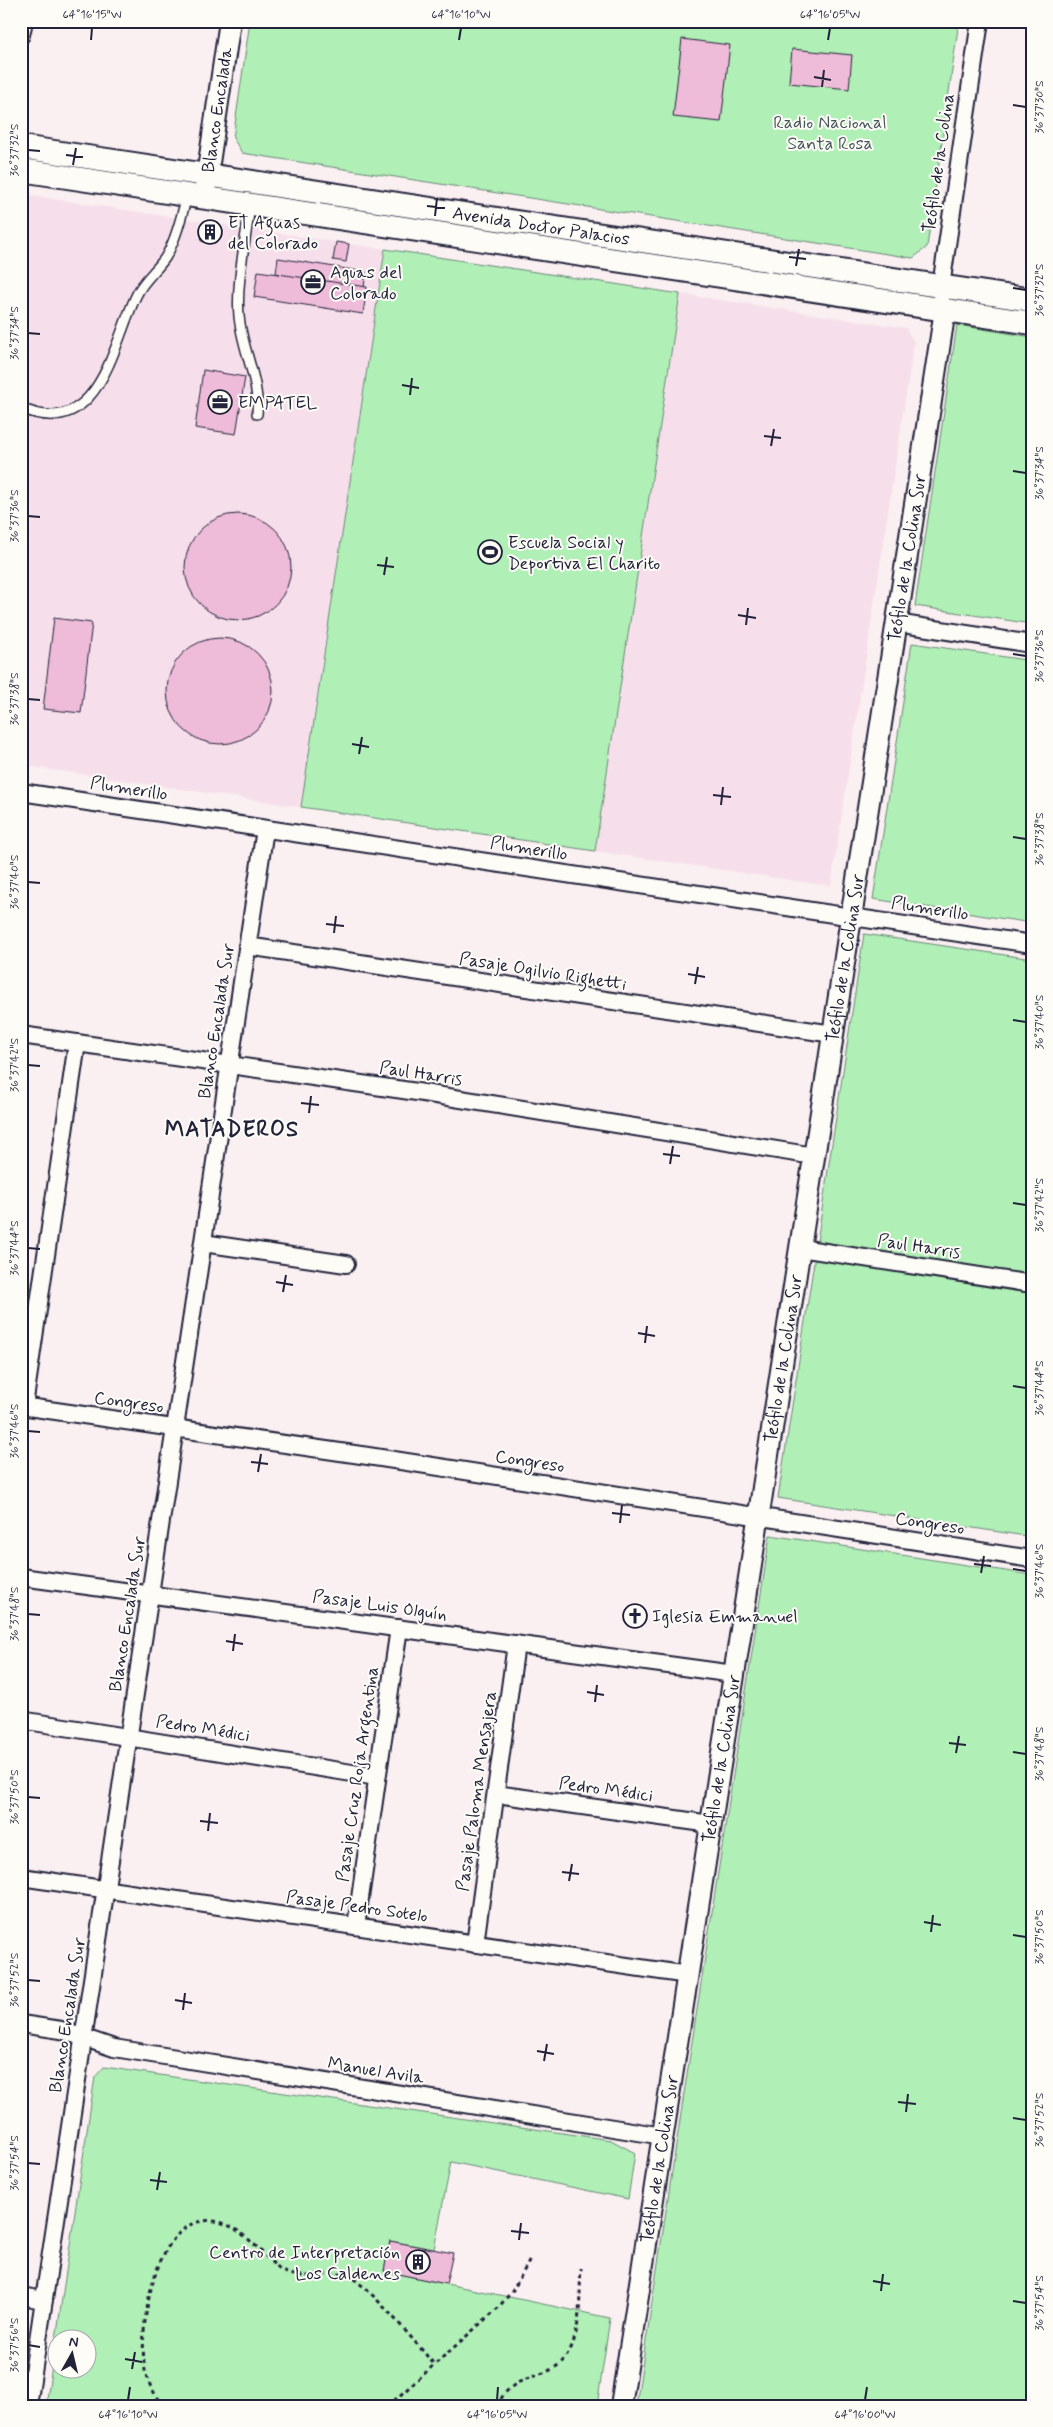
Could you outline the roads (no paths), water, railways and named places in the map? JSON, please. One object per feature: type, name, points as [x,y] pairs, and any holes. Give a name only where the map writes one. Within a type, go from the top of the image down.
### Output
[{"type":"main road","name":"Avenida Doctor Palacios","points":[[21,147],[1032,300]]},
{"type":"main road","name":"Avenida Doctor Palacios","points":[[21,170],[1032,323]]},
{"type":"street","points":[[21,35],[24,21]]},
{"type":"street","name":"Blanco Encalada","points":[[196,197],[208,175],[230,21]]},
{"type":"street","name":"Teófilo de la Colina","points":[[945,310],[940,286],[980,21]]},
{"type":"street","name":"Teófilo de la Colina Sur","points":[[621,2406],[945,310]]},
{"type":"street","points":[[896,623],[1032,644]]},
{"type":"street","name":"Plumerillo","points":[[21,792],[1032,944]]},
{"type":"street","name":"Blanco Encalada Sur","points":[[28,2406],[265,829]]},
{"type":"street","name":"Pasaje Ogilvio Righetti","points":[[247,946],[833,1034]]},
{"type":"street","name":"Paul Harris","points":[[21,1035],[426,1094],[814,1156]]},
{"type":"street","points":[[22,1406],[77,1043]]},
{"type":"street","points":[[203,1243],[346,1264]]},
{"type":"street","name":"Paul Harris","points":[[800,1248],[1032,1284]]},
{"type":"street","name":"Congreso","points":[[22,1406],[1032,1559]]},
{"type":"street","name":"Pasaje Luis Olguín","points":[[21,1577],[734,1674]]},
{"type":"street","name":"Pasaje Cruz Roja Argentina","points":[[356,1926],[399,1628]]},
{"type":"street","name":"Pasaje Paloma Mensajera","points":[[475,1944],[516,1644]]},
{"type":"street","name":"Pedro Médici","points":[[21,1720],[377,1777]]},
{"type":"street","name":"Pedro Médici","points":[[496,1794],[711,1824]]},
{"type":"street","name":"Pasaje Pedro Sotelo","points":[[21,1877],[688,1975]]},
{"type":"street","name":"Manuel Avila","points":[[21,2024],[61,2030],[114,2048],[663,2136]]},
{"type":"street","points":[[21,2296],[44,2300]]},
{"type":"lane","points":[[21,408],[40,414],[58,414],[75,409],[94,393],[103,377],[136,296],[171,246],[196,197]]},
{"type":"lane","points":[[250,205],[239,308],[240,327],[257,388],[257,414]]},
{"type":"place","name":"ET Aguas del Colorado","points":[[210,232]]},
{"type":"place","name":"Aguas del Colorado","points":[[313,282]]},
{"type":"place","name":"EMPATEL","points":[[220,402]]},
{"type":"place","name":"Escuela Social y Deportiva El Charito","points":[[490,552]]},
{"type":"place","name":"Iglesia Emmanuel","points":[[635,1616]]},
{"type":"place","name":"Centro de Interpretación Los Caldenes","points":[[418,2262]]},
{"type":"district","name":"MATADEROS","points":[[232,1128]]},
{"type":"park label","name":"Radio Nacional Santa Rosa","points":[[830,132]]}]
